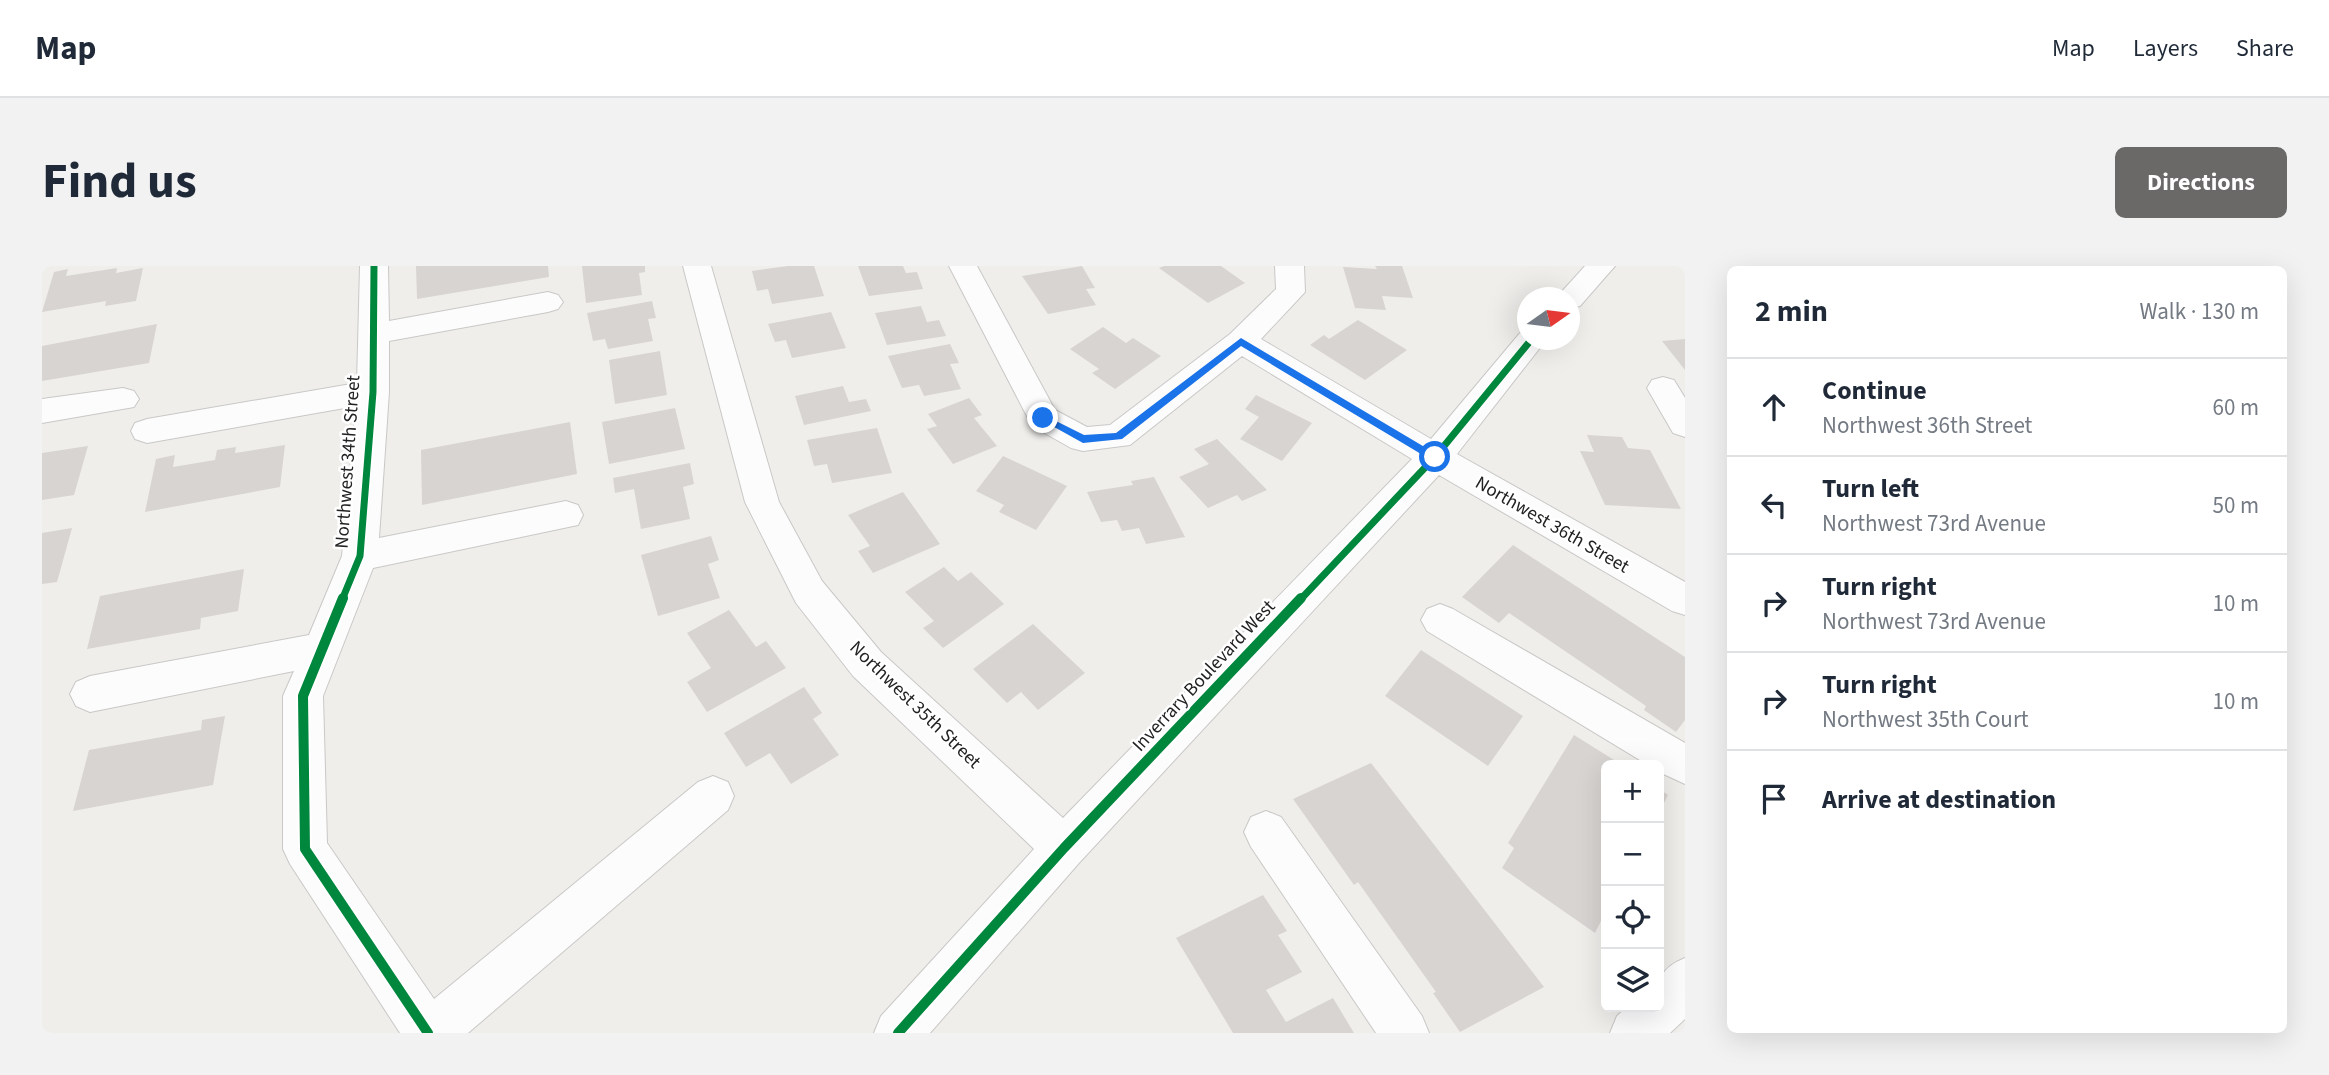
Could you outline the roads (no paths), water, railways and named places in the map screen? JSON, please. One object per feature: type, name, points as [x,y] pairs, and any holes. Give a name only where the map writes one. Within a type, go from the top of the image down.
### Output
[{"type":"street","name":"Northwest 34th Street","points":[[374,266],[373,392],[360,556],[303,696],[305,849],[429,1033]]},
{"type":"street","name":"Northwest 35th Street","points":[[697,266],[762,502],[809,592],[867,664],[1064,848]]},
{"type":"street","points":[[963,266],[1043,418],[1083,439],[1118,436],[1241,341],[1290,292],[1290,267]]},
{"type":"street","points":[[1580,288],[1601,266]]},
{"type":"street","points":[[372,334],[548,302]]},
{"type":"street","name":"Northwest 36th Street","points":[[1241,341],[1435,457],[1685,600]]},
{"type":"street","name":"Inverrary Boulevard West","points":[[898,1033],[1064,848],[1435,457],[1523,350]]},
{"type":"street","points":[[1663,388],[1685,425]]},
{"type":"street","points":[[147,432],[373,392]]},
{"type":"street","points":[[42,411],[123,399]]},
{"type":"street","points":[[360,556],[566,514]]},
{"type":"street","points":[[1440,620],[1685,765]]},
{"type":"street","points":[[90,694],[323,649]]},
{"type":"street","points":[[429,1033],[713,796]]},
{"type":"street","points":[[1266,832],[1405,1033]]},
{"type":"street","points":[[1634,1033],[1681,992],[1685,982]]}]
